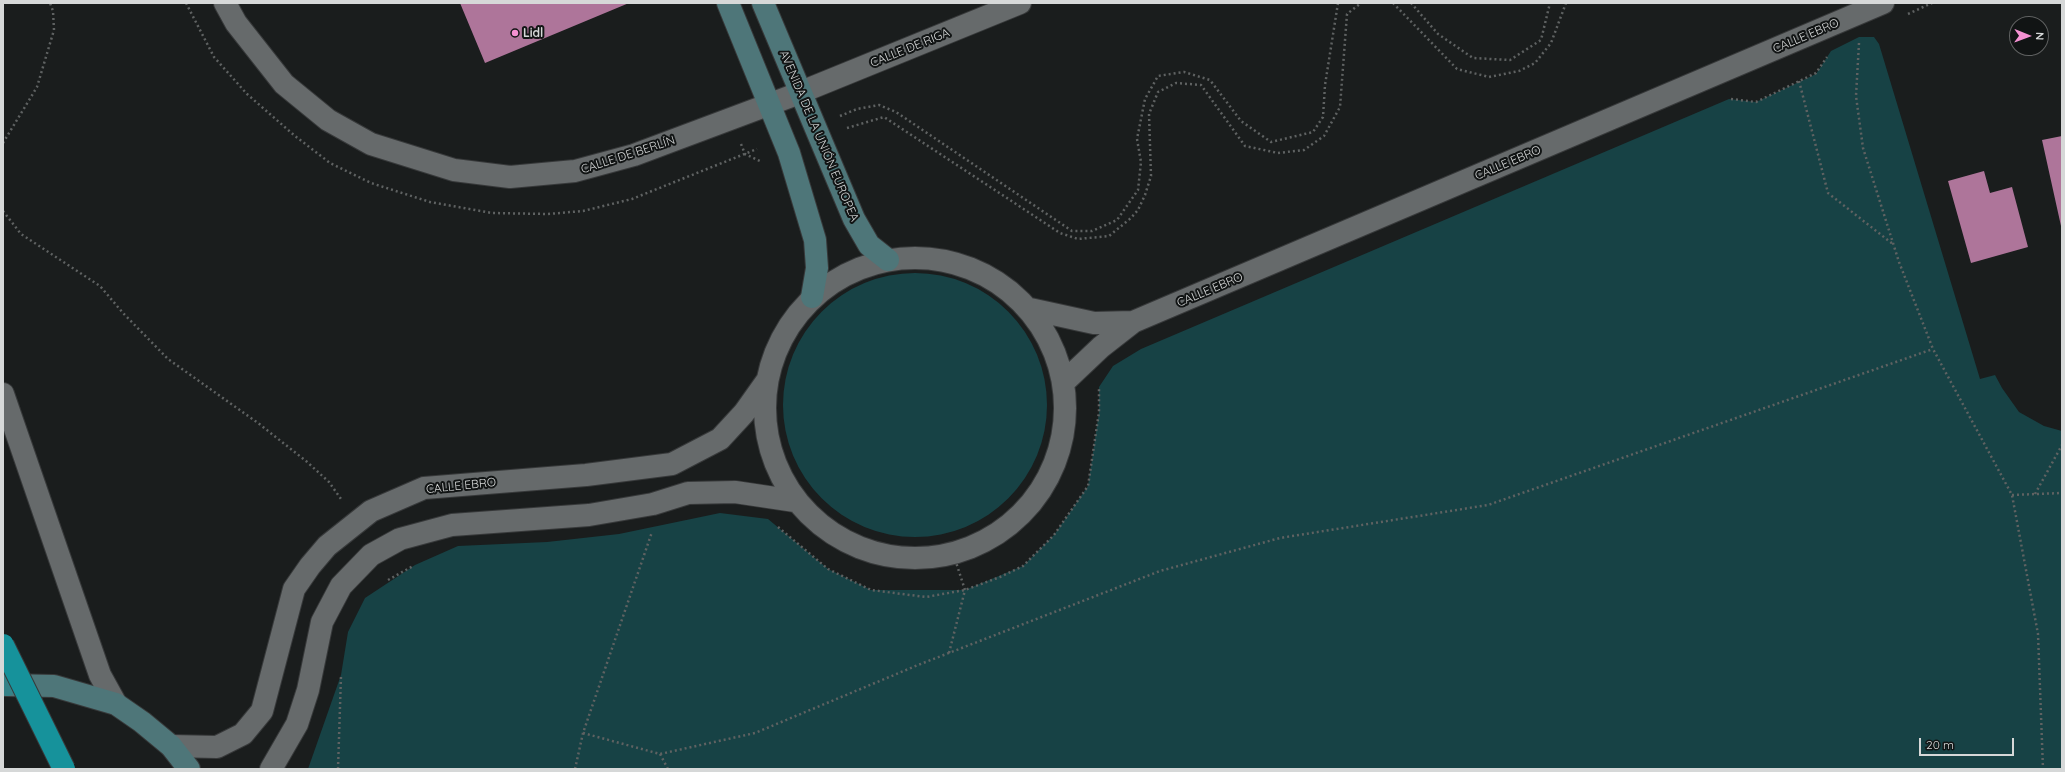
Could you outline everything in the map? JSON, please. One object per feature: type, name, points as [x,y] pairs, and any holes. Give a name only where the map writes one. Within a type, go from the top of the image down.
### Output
[{"type":"highway","points":[[3,645],[64,769]]},
{"type":"street","name":"CALLE DE BERLÍN","points":[[225,3],[236,23],[284,84],[328,120],[371,144],[454,170],[510,177],[575,172],[634,155],[800,92]]},
{"type":"street","points":[[728,3],[770,103],[789,153],[815,240],[817,268],[812,297]]},
{"type":"street","name":"AVENIDA DE LA UNIÓN EUROPEA","points":[[763,3],[854,219],[870,245],[888,260]]},
{"type":"street","name":"CALLE DE RIGA","points":[[800,92],[1020,3]]},
{"type":"street","name":"CALLE EBRO","points":[[1064,382],[1101,347],[1133,322],[1883,3]]},
{"type":"street","points":[[899,257],[947,260],[992,278],[1030,309],[1045,332],[1057,356],[1064,382],[1064,433],[1048,480],[1018,519],[976,547],[928,560],[878,555],[832,535],[795,501],[774,464],[764,424],[766,382],[782,335],[812,297],[852,270],[888,260],[899,257]]},
{"type":"street","name":"CALLE EBRO","points":[[1030,309],[1094,324],[1133,322]]},
{"type":"street","name":"CALLE EBRO","points":[[171,746],[216,747],[243,734],[262,711],[294,589],[310,566],[327,546],[371,511],[424,488],[586,475],[672,464],[720,439],[744,413],[766,382]]},
{"type":"street","points":[[3,394],[100,675],[116,704]]},
{"type":"street","points":[[271,769],[297,724],[308,690],[322,622],[341,586],[371,555],[400,540],[452,525],[589,515],[653,504],[688,494],[736,492],[795,501]]},
{"type":"street","points":[[4,684],[54,686],[116,704],[142,722],[171,746],[189,769]]},
{"type":"path","points":[[3,143],[37,87],[54,30],[54,11],[50,3]]},
{"type":"path","points":[[817,133],[857,109],[879,105],[896,112],[1072,231],[1092,231],[1117,220],[1138,190],[1141,162],[1138,139],[1145,99],[1158,76],[1184,72],[1210,80],[1241,121],[1271,142],[1313,132],[1323,117],[1325,85],[1338,3]]},
{"type":"path","points":[[817,133],[850,127],[884,117],[1060,233],[1078,239],[1108,236],[1131,218],[1138,210],[1146,195],[1150,176],[1150,114],[1158,92],[1176,83],[1201,85],[1245,146],[1278,153],[1304,150],[1324,136],[1340,106],[1346,14],[1361,3]]},
{"type":"path","points":[[1393,3],[1457,69],[1489,77],[1519,71],[1535,63],[1551,43],[1566,3]]},
{"type":"path","points":[[1411,3],[1438,34],[1473,58],[1510,60],[1541,40],[1550,3]]},
{"type":"path","points":[[1860,13],[1856,96],[1863,148],[1894,246],[1933,349],[2012,495],[2038,634],[2043,769]]},
{"type":"path","points":[[1800,81],[1828,193],[1894,246]]},
{"type":"path","points":[[730,119],[745,154],[766,164],[789,153]]},
{"type":"path","points":[[3,210],[21,234],[100,286],[123,313],[168,359],[258,422],[329,482],[358,522]]},
{"type":"path","points":[[583,733],[660,754],[755,733],[950,653],[1160,571],[1280,538],[1488,505],[1933,349]]},
{"type":"path","points":[[2035,494],[2062,445]]},
{"type":"path","points":[[2012,495],[2062,493]]},
{"type":"path","points":[[574,769],[583,733],[655,526]]},
{"type":"path","points":[[950,653],[965,590],[953,553]]},
{"type":"path","points":[[660,754],[668,769]]},
{"type":"shaded area","points":[[1859,37],[1874,37],[1879,44],[1980,379],[1995,375],[2002,388],[2019,412],[2044,426],[2062,431],[2062,769],[308,769],[341,675],[348,632],[365,598],[415,565],[458,546],[547,542],[619,534],[720,513],[768,519],[828,569],[871,590],[965,590],[1023,566],[1054,535],[1088,486],[1099,412],[1099,387],[1113,366],[1141,349],[1729,99],[1756,102],[1816,74],[1831,51]]},
{"type":"shaded area","points":[[902,273],[928,273],[953,278],[977,288],[989,295],[1009,311],[1025,331],[1037,354],[1045,379],[1047,405],[1045,431],[1037,456],[1025,479],[1009,499],[989,515],[977,522],[953,532],[928,537],[902,537],[877,532],[853,522],[841,515],[821,499],[805,479],[798,467],[788,443],[783,418],[783,392],[788,367],[798,343],[805,331],[821,311],[841,295],[853,288],[877,278]]},
{"type":"building","name":"Lidl","points":[[460,3],[629,3],[485,63]]},
{"type":"building","points":[[2062,136],[2062,226],[2061,226],[2042,140]]},
{"type":"building","points":[[1984,171],[1990,193],[2012,187],[2028,247],[1971,263],[1948,181]]},
{"type":"place","name":"Lidl","points":[[515,33]]}]
